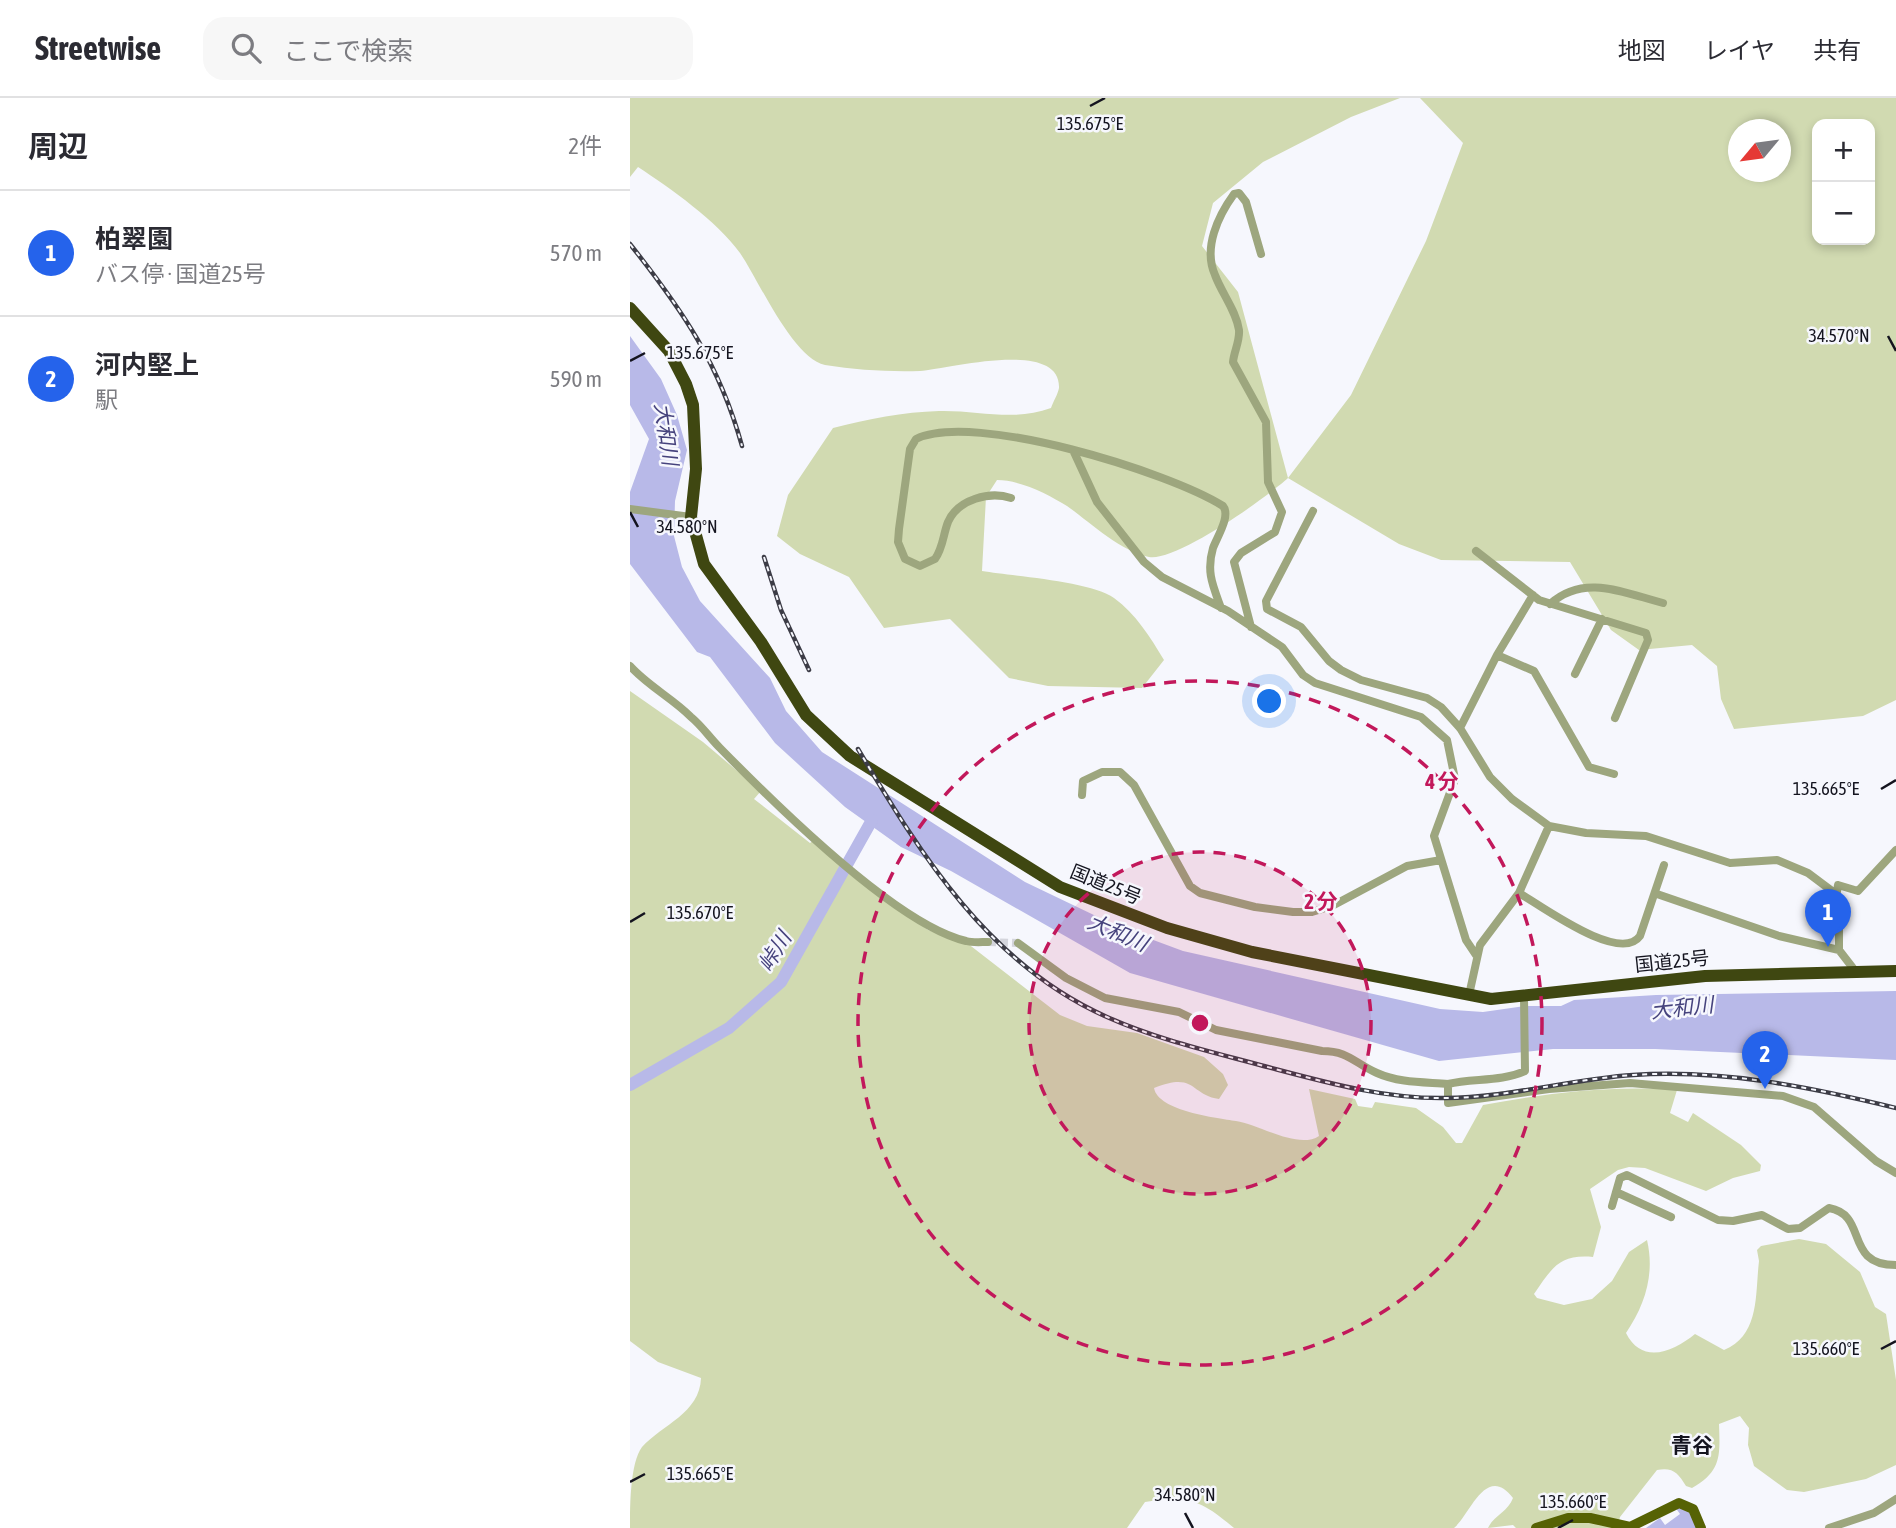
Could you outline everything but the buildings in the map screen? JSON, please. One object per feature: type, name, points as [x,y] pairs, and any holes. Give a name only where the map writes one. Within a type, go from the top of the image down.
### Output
[{"type":"highway","name":"国道25号","points":[[630,308],[669,351],[686,384],[693,405],[696,469],[687,516],[704,564],[761,642],[806,715],[824,735],[850,756],[1060,887],[1167,928],[1252,951],[1469,995],[1525,1003],[1705,976],[1896,971]]},
{"type":"main road","points":[[1536,1528],[1568,1518],[1590,1518],[1630,1527],[1679,1503],[1693,1509],[1702,1528]]},
{"type":"street","points":[[1251,627],[1234,562],[1241,553],[1275,532],[1282,512],[1268,482],[1265,461],[1266,422],[1233,362],[1239,339],[1236,317],[1213,273],[1211,258],[1216,225],[1234,194],[1239,193],[1246,202],[1261,254]]},
{"type":"street","points":[[1011,498],[982,496],[958,509],[950,518],[935,559],[920,566],[905,559],[898,542],[899,529],[910,449],[916,439],[944,432],[1008,436],[1073,450],[1186,487],[1226,510],[1209,565],[1211,585],[1221,608]]},
{"type":"street","points":[[1073,450],[1097,502],[1144,562],[1162,577],[1221,608],[1282,647],[1303,675],[1314,683],[1421,717],[1447,740],[1455,779],[1434,836],[1468,944],[1476,956]]},
{"type":"street","points":[[630,509],[687,516]]},
{"type":"street","points":[[1313,511],[1266,601],[1266,609],[1301,628],[1329,661],[1341,670],[1360,680],[1427,698],[1441,707],[1460,728],[1490,777],[1512,799],[1549,826],[1586,833],[1646,836],[1730,863],[1777,860],[1808,873],[1832,891],[1836,898]]},
{"type":"street","points":[[1476,551],[1533,595],[1550,604],[1646,633],[1648,640],[1615,718]]},
{"type":"street","points":[[1550,604],[1562,594],[1588,585],[1663,603]]},
{"type":"street","points":[[1460,728],[1497,655],[1533,595]]},
{"type":"street","points":[[1575,674],[1602,619]]},
{"type":"street","points":[[1497,655],[1534,671],[1589,766],[1614,774]]},
{"type":"street","points":[[630,666],[642,679],[692,717],[763,790],[867,882],[913,915],[939,929],[967,941],[988,942]]},
{"type":"street","points":[[1082,795],[1083,780],[1102,772],[1120,772],[1134,785],[1190,886],[1200,893],[1255,906],[1312,912],[1332,906],[1407,866],[1441,860]]},
{"type":"street","points":[[1469,995],[1480,945],[1519,893],[1549,826]]},
{"type":"street","points":[[1839,950],[1841,925],[1836,898],[1838,885],[1858,891],[1896,849]]},
{"type":"street","points":[[1519,893],[1595,937],[1625,946],[1636,942],[1640,936],[1657,894],[1664,865]]},
{"type":"street","points":[[1657,894],[1779,936],[1839,950],[1856,972]]},
{"type":"street","points":[[1018,943],[1066,978],[1105,998],[1179,1012],[1216,1030],[1322,1051],[1339,1051],[1377,1073],[1406,1081],[1448,1084],[1519,1073],[1527,1065],[1525,1003]]},
{"type":"street","points":[[1448,1084],[1448,1102],[1549,1088],[1630,1083],[1783,1096],[1814,1107],[1875,1161],[1896,1173]]},
{"type":"street","points":[[1612,1206],[1620,1178],[1627,1175],[1718,1220],[1733,1221],[1762,1215],[1788,1228],[1800,1228],[1829,1208],[1840,1210],[1849,1220],[1865,1255],[1879,1265],[1896,1265]]},
{"type":"street","points":[[1616,1192],[1671,1217]]},
{"type":"street","points":[[1829,1528],[1874,1513],[1896,1499]]},
{"type":"green space","points":[[630,98],[1400,98],[1351,117],[1263,162],[1213,203],[1202,246],[1238,292],[1288,478],[1241,513],[1199,539],[1179,550],[1149,557],[1127,549],[1067,506],[1024,485],[997,480],[986,497],[982,571],[1070,583],[1103,592],[1114,598],[1136,619],[1164,660],[1142,688],[1048,686],[1009,678],[950,619],[884,628],[849,577],[800,554],[777,536],[788,495],[833,428],[886,416],[926,412],[1010,415],[1037,412],[1051,408],[1059,388],[1055,373],[1042,364],[1023,360],[976,362],[908,371],[837,367],[813,360],[789,334],[740,253],[719,229],[638,167],[630,177]]},
{"type":"green space","points":[[1420,98],[1896,98],[1896,700],[1863,716],[1734,729],[1721,699],[1717,666],[1692,645],[1639,650],[1611,630],[1570,562],[1441,560],[1399,544],[1288,478],[1351,395],[1426,241],[1463,143]]},
{"type":"green space","points":[[630,691],[703,742],[761,791],[754,799],[810,843],[814,840],[928,930],[967,943],[1060,1015],[1087,1026],[1137,1033],[1204,1057],[1223,1074],[1228,1085],[1219,1099],[1185,1083],[1168,1083],[1154,1088],[1158,1096],[1177,1108],[1245,1123],[1289,1138],[1310,1139],[1319,1136],[1309,1089],[1355,1099],[1358,1106],[1372,1108],[1375,1102],[1416,1108],[1443,1127],[1456,1143],[1462,1143],[1483,1105],[1580,1091],[1677,1090],[1670,1113],[1688,1122],[1693,1113],[1741,1145],[1761,1165],[1760,1171],[1733,1178],[1706,1191],[1645,1168],[1629,1167],[1618,1170],[1590,1189],[1601,1227],[1593,1257],[1564,1261],[1552,1270],[1534,1294],[1537,1298],[1564,1305],[1592,1299],[1612,1281],[1629,1252],[1647,1240],[1650,1265],[1647,1289],[1626,1333],[1633,1343],[1640,1349],[1658,1352],[1677,1346],[1695,1334],[1724,1350],[1744,1335],[1750,1324],[1756,1300],[1759,1261],[1757,1250],[1761,1246],[1799,1239],[1826,1244],[1860,1272],[1875,1307],[1886,1314],[1896,1380],[1896,1465],[1866,1479],[1804,1492],[1787,1490],[1754,1466],[1748,1445],[1749,1428],[1740,1416],[1719,1424],[1717,1461],[1702,1482],[1692,1488],[1686,1486],[1674,1472],[1667,1469],[1657,1470],[1620,1517],[1617,1528],[1516,1528],[1513,1525],[1488,1528],[1513,1498],[1495,1486],[1479,1495],[1454,1528],[1234,1528],[1203,1506],[1173,1499],[1145,1502],[1127,1528],[630,1528],[632,1486],[638,1454],[650,1439],[687,1409],[699,1390],[701,1378],[658,1362],[630,1341]]},
{"type":"water","name":"大和川","points":[[630,336],[661,379],[677,415],[687,450],[675,501],[674,536],[682,567],[700,601],[770,678],[786,711],[822,752],[1025,882],[1121,928],[1183,951],[1440,1009],[1483,1012],[1525,1006],[1561,1006],[1574,1000],[1656,995],[1896,991],[1896,1060],[1655,1049],[1553,1049],[1439,1061],[1130,973],[951,871],[901,847],[845,807],[775,743],[710,657],[697,652],[630,564],[630,492],[649,439],[630,405]]},
{"type":"water","points":[[1675,1507],[1686,1507],[1699,1528],[1646,1528],[1660,1518],[1665,1525],[1680,1514]]},
{"type":"waterway","name":"峠川","points":[[630,1085],[729,1028],[781,982],[872,820]]},
{"type":"tunnel","points":[[988,942],[1018,943]]},
{"type":"railway","points":[[630,244],[667,292],[697,339],[722,389],[742,446]]},
{"type":"railway","points":[[764,557],[781,610],[809,670]]},
{"type":"railway","points":[[858,749],[933,867],[993,937],[1027,968],[1065,995],[1107,1017],[1144,1032],[1306,1077],[1398,1096],[1469,1097],[1609,1077],[1666,1074],[1766,1081],[1896,1108]]},
{"type":"place","name":"柏翠園","points":[[1828,947]]},
{"type":"place","name":"河内堅上","points":[[1765,1089]]},
{"type":"district","name":"青谷","points":[[1692,1445]]}]
